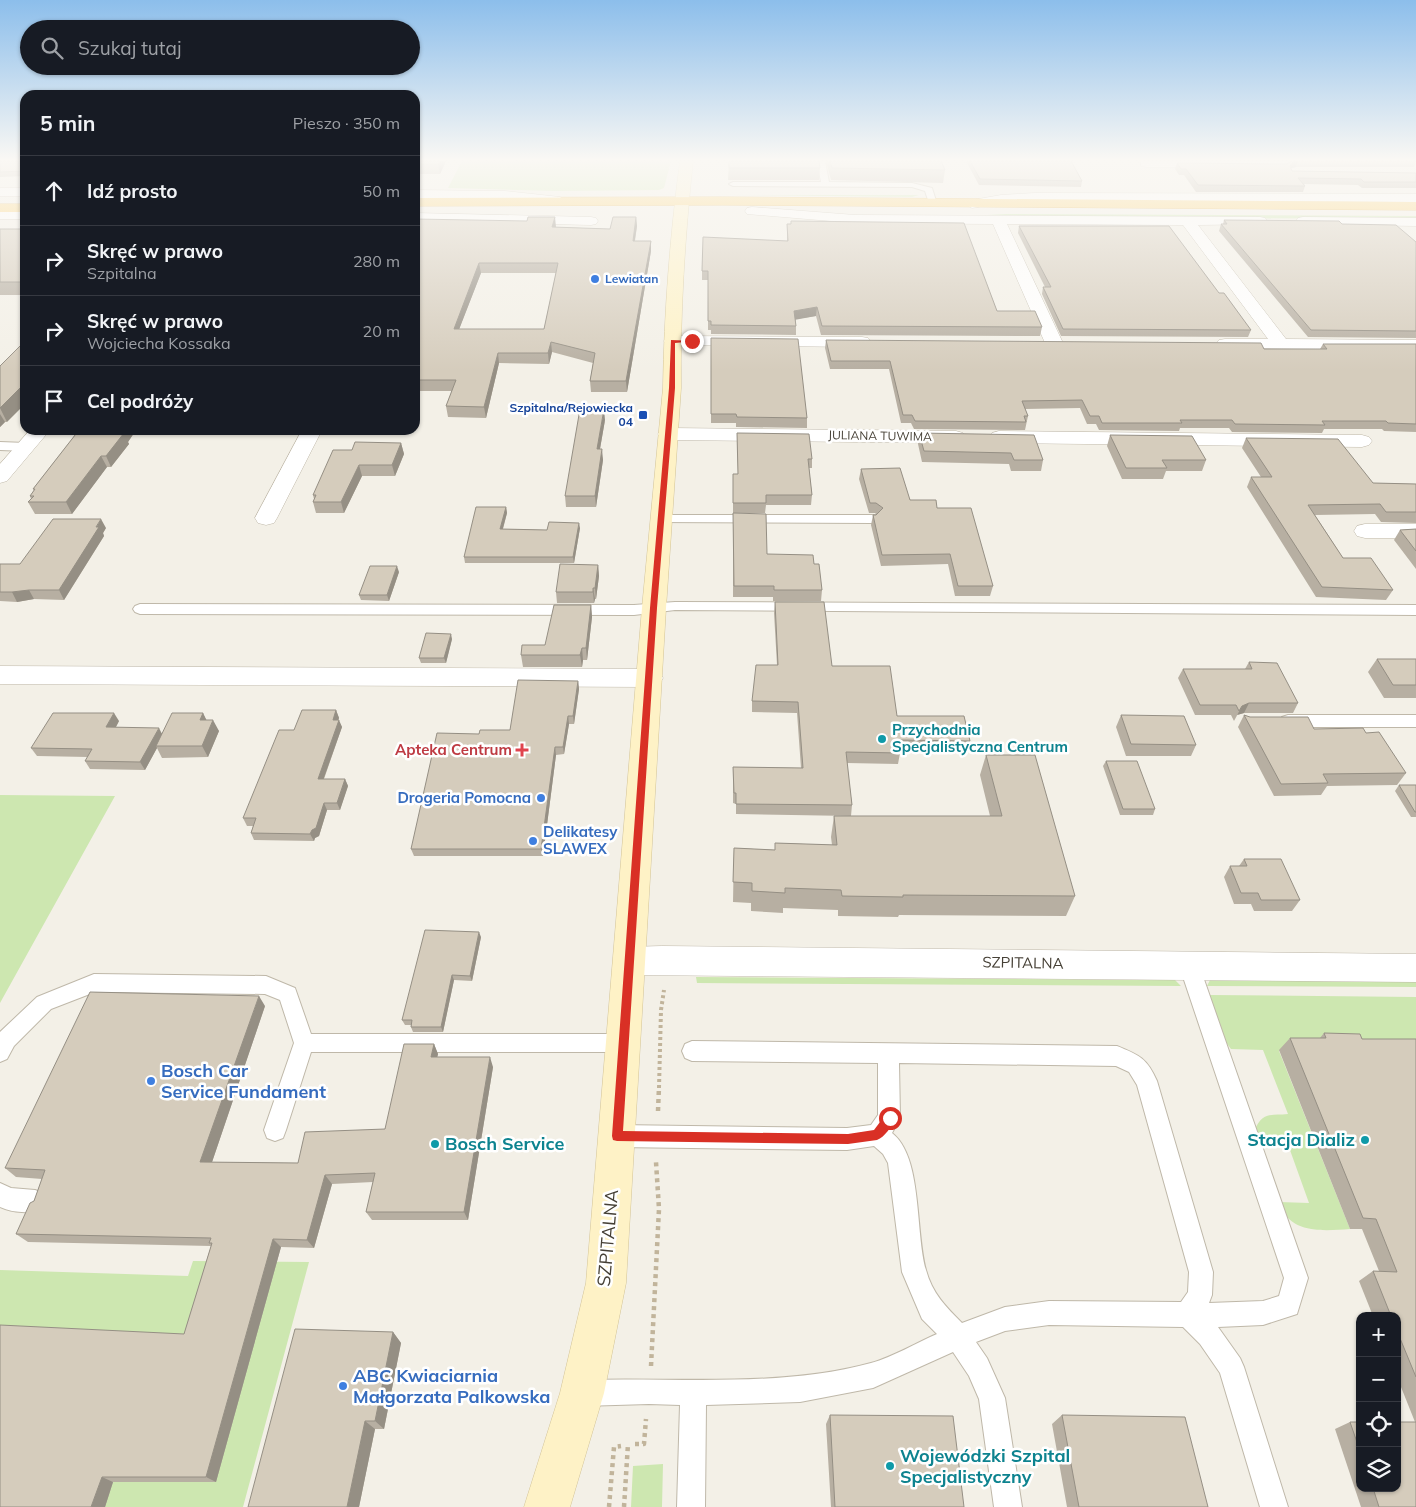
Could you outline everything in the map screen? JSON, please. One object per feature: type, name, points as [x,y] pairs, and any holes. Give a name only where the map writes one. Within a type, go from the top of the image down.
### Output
[{"type":"street","name":"SZPITALNA","points":[[547,1507],[582,1393],[606,1283],[660,519],[672,388],[680,231]]},
{"type":"street","points":[[1003,231],[1054,343]]},
{"type":"street","points":[[1195,231],[1281,344]]},
{"type":"street","points":[[673,341],[878,342]]},
{"type":"street","points":[[1035,342],[1074,343]]},
{"type":"street","points":[[1212,344],[1416,346]]},
{"type":"street","name":"JULIANA TUWIMA","points":[[668,434],[1362,441]]},
{"type":"street","points":[[0,477],[36,435]]},
{"type":"street","points":[[266,518],[309,435]]},
{"type":"street","points":[[1365,531],[1416,531]]},
{"type":"street","points":[[0,675],[650,678]]},
{"type":"street","name":"SZPITALNA","points":[[630,961],[1416,968]]},
{"type":"lane","points":[[0,446],[26,447]]},
{"type":"lane","points":[[660,519],[874,519]]},
{"type":"lane","points":[[140,609],[634,610],[675,606],[1416,610]]},
{"type":"lane","points":[[1273,721],[1416,720]]},
{"type":"lane","points":[[582,1393],[649,1390],[694,1393],[800,1390],[873,1375],[1004,1319],[1049,1313],[1263,1313],[1288,1305],[1296,1278],[1189,965]]},
{"type":"lane","points":[[0,1052],[7,1039],[44,1003],[94,983],[266,985],[288,994],[304,1043],[275,1130]]},
{"type":"lane","points":[[304,1043],[624,1043]]},
{"type":"lane","points":[[692,1051],[1117,1056],[1136,1065],[1146,1081],[1201,1272],[1200,1295],[1188,1314]]},
{"type":"lane","points":[[617,1136],[848,1139],[877,1135],[890,1118],[888,1054]]},
{"type":"lane","points":[[877,1135],[891,1146],[899,1160],[914,1272],[930,1310],[958,1338],[978,1367],[992,1398],[1008,1507]]},
{"type":"lane","points":[[0,1194],[7,1199],[35,1201]]},
{"type":"lane","points":[[1188,1314],[1209,1335],[1231,1367],[1274,1507]]},
{"type":"lane","points":[[691,1507],[694,1393]]},
{"type":"path","points":[[635,1444],[644,1444],[653,1353],[659,1209],[656,1160],[661,1010],[664,987]]},
{"type":"path","points":[[624,1507],[628,1444]]},
{"type":"path","points":[[609,1507],[614,1447],[621,1446]]},
{"type":"green space","points":[[0,795],[115,796],[0,1003]]},
{"type":"green space","points":[[696,977],[1175,980],[1181,986],[697,983]]},
{"type":"green space","points":[[1210,980],[1416,982],[1416,987],[1207,986]]},
{"type":"green space","points":[[1210,995],[1416,997],[1416,1052],[1279,1051],[1350,1229],[1317,1230],[1307,1228],[1290,1220],[1284,1212],[1279,1202],[1309,1203],[1286,1139],[1256,1137],[1254,1131],[1260,1120],[1264,1117],[1288,1114],[1263,1050],[1231,1049],[1225,1041],[1209,998]]},
{"type":"green space","points":[[193,1261],[309,1262],[243,1507],[0,1507],[0,1270],[188,1276]]},
{"type":"green space","points":[[663,1464],[662,1507],[631,1507],[633,1466]]},
{"type":"building","points":[[0,231],[20,231],[20,282],[0,282]]},
{"type":"building","points":[[420,231],[634,231],[633,241],[651,241],[626,381],[590,381],[595,353],[551,342],[548,353],[498,353],[484,407],[446,406],[456,380],[420,380]],"holes":[[[479,263],[558,263],[544,329],[454,329]]]},
{"type":"building","points":[[787,231],[967,231],[997,311],[1035,311],[1042,327],[822,326],[817,307],[794,311],[796,326],[711,325],[711,321],[708,321],[708,271],[702,271],[703,237],[788,241]]},
{"type":"building","points":[[1022,231],[1173,231],[1219,293],[1224,293],[1251,330],[1063,329],[1043,287],[1051,287]]},
{"type":"building","points":[[1227,231],[1403,231],[1416,242],[1416,331],[1311,330]]},
{"type":"building","points":[[711,338],[798,339],[807,418],[737,417],[736,414],[711,414]]},
{"type":"building","points":[[826,340],[1261,343],[1264,349],[1327,349],[1323,344],[1416,344],[1416,424],[1388,423],[1386,421],[1322,421],[1325,425],[1235,424],[1232,420],[1180,420],[1182,423],[1102,423],[1099,416],[1090,416],[1082,400],[1022,401],[1028,416],[1024,416],[1026,422],[915,421],[912,415],[903,415],[890,361],[831,361]]},
{"type":"building","points":[[20,346],[20,388],[0,408],[0,366]]},
{"type":"building","points":[[580,409],[604,409],[597,449],[602,449],[595,496],[565,496]]},
{"type":"building","points":[[737,433],[809,434],[812,459],[808,459],[812,495],[766,495],[766,503],[733,503],[733,474],[738,474]]},
{"type":"building","points":[[919,433],[1034,435],[1043,460],[1014,460],[1011,453],[924,451]]},
{"type":"building","points":[[75,435],[122,435],[106,456],[101,456],[66,502],[28,502],[34,496],[30,496],[35,489],[33,489]]},
{"type":"building","points":[[1110,435],[1192,436],[1206,460],[1162,460],[1167,468],[1126,468]]},
{"type":"building","points":[[1246,438],[1338,439],[1373,483],[1416,484],[1416,512],[1386,512],[1380,504],[1308,505],[1343,558],[1371,558],[1393,590],[1322,587],[1251,477],[1272,477]]},
{"type":"building","points":[[355,442],[401,443],[392,465],[359,465],[341,502],[313,502],[316,495],[313,495],[333,450],[352,450]]},
{"type":"building","points":[[900,468],[910,500],[936,500],[937,508],[971,508],[993,586],[958,586],[950,554],[882,555],[873,515],[876,515],[883,508],[876,503],[870,503],[861,469]]},
{"type":"building","points":[[476,507],[506,507],[500,529],[547,530],[549,522],[579,523],[573,557],[464,557]]},
{"type":"building","points":[[733,513],[766,514],[767,554],[813,555],[814,564],[819,564],[822,590],[774,590],[774,586],[734,586]]},
{"type":"building","points":[[53,519],[101,519],[96,527],[99,527],[59,590],[0,592],[0,564],[20,564]]},
{"type":"building","points":[[1416,529],[1416,551],[1400,530]]},
{"type":"building","points":[[560,564],[598,565],[593,592],[556,592]]},
{"type":"building","points":[[370,566],[397,566],[387,595],[359,595]]},
{"type":"building","points":[[775,602],[824,602],[832,666],[890,666],[897,716],[964,716],[970,741],[899,740],[900,753],[846,752],[852,805],[736,804],[733,767],[803,768],[798,702],[752,701],[756,665],[778,665]]},
{"type":"building","points":[[554,605],[591,605],[586,648],[582,648],[580,655],[521,655],[522,645],[545,645]]},
{"type":"building","points":[[426,633],[451,634],[444,658],[419,658]]},
{"type":"building","points":[[1377,659],[1416,659],[1416,685],[1393,685]]},
{"type":"building","points":[[1249,662],[1277,663],[1298,703],[1249,703],[1242,706],[1239,711],[1236,705],[1200,705],[1183,669],[1252,669]]},
{"type":"building","points":[[518,680],[578,681],[573,716],[568,716],[563,747],[555,747],[541,849],[411,849],[437,733],[479,734],[480,730],[510,730]]},
{"type":"building","points":[[302,710],[336,710],[333,720],[339,720],[318,779],[345,779],[337,803],[324,803],[316,828],[310,834],[251,833],[256,818],[243,818],[279,730],[294,730]]},
{"type":"building","points":[[53,713],[114,713],[106,727],[159,728],[140,762],[85,761],[92,749],[31,748]]},
{"type":"building","points":[[172,713],[203,713],[200,720],[213,720],[202,746],[156,746]]},
{"type":"building","points":[[1121,715],[1184,716],[1196,745],[1131,744]]},
{"type":"building","points":[[1244,715],[1250,717],[1308,717],[1314,729],[1363,728],[1366,733],[1379,732],[1406,773],[1323,774],[1328,783],[1281,784]]},
{"type":"building","points":[[986,755],[1035,755],[1075,896],[842,896],[841,890],[785,888],[785,893],[752,891],[752,883],[733,882],[734,848],[775,850],[775,843],[837,845],[834,816],[1002,816]]},
{"type":"building","points":[[1106,761],[1137,761],[1155,809],[1123,809]]},
{"type":"building","points":[[1399,785],[1416,785],[1416,812],[1415,812]]},
{"type":"building","points":[[1244,859],[1281,859],[1300,900],[1261,900],[1258,893],[1241,893],[1230,866],[1247,866]]},
{"type":"building","points":[[425,930],[479,932],[470,976],[452,975],[441,1027],[411,1027],[412,1020],[402,1020]]},
{"type":"building","points":[[90,992],[259,996],[200,1162],[298,1163],[305,1132],[385,1129],[404,1044],[434,1044],[431,1057],[490,1057],[464,1212],[366,1212],[375,1173],[325,1175],[307,1240],[273,1239],[206,1477],[102,1477],[91,1507],[0,1507],[0,1325],[184,1334],[212,1243],[209,1243],[211,1238],[16,1234],[30,1203],[34,1201],[45,1170],[5,1168]]},
{"type":"building","name":"Stacja Dializ","points":[[1324,1033],[1360,1034],[1362,1039],[1416,1039],[1416,1377],[1401,1341],[1401,1312],[1389,1312],[1373,1271],[1397,1272],[1376,1219],[1363,1218],[1290,1038],[1326,1038]]},
{"type":"building","name":"ABC Kwiaciarnia Małgorzata Palkowska","points":[[295,1329],[393,1332],[375,1421],[365,1421],[347,1507],[248,1507]]},
{"type":"building","name":"Wojewódzki Szpital Specjalistyczny","points":[[830,1415],[953,1416],[964,1507],[835,1507]]},
{"type":"building","points":[[1062,1415],[1185,1417],[1208,1507],[1079,1507]]},
{"type":"building","points":[[1350,1422],[1356,1422],[1356,1439]]},
{"type":"building","points":[[1401,1422],[1416,1422],[1416,1507],[1379,1507],[1374,1492],[1401,1492]]},
{"type":"place","name":"Lewiatan","points":[[595,279]]},
{"type":"place","name":"Szpitalna/Rejowiecka 04","points":[[643,415]]},
{"type":"place","name":"Przychodnia Specjalistyczna Centrum","points":[[882,739]]},
{"type":"place","name":"Apteka Centrum","points":[[522,750]]},
{"type":"place","name":"Drogeria Pomocna","points":[[541,798]]},
{"type":"place","name":"Delikatesy SLAWEX","points":[[533,841]]},
{"type":"place","name":"Bosch Car Service Fundament","points":[[151,1081]]},
{"type":"place","name":"Stacja Dializ","points":[[1365,1140]]},
{"type":"place","name":"Bosch Service","points":[[435,1144]]},
{"type":"place","name":"ABC Kwiaciarnia Małgorzata Palkowska","points":[[343,1386]]},
{"type":"place","name":"Wojewódzki Szpital Specjalistyczny","points":[[890,1466]]},
{"type":"route","points":[[692,341],[673,341],[672,388],[654,608],[617,1136],[848,1139],[877,1135],[890,1118]]}]
